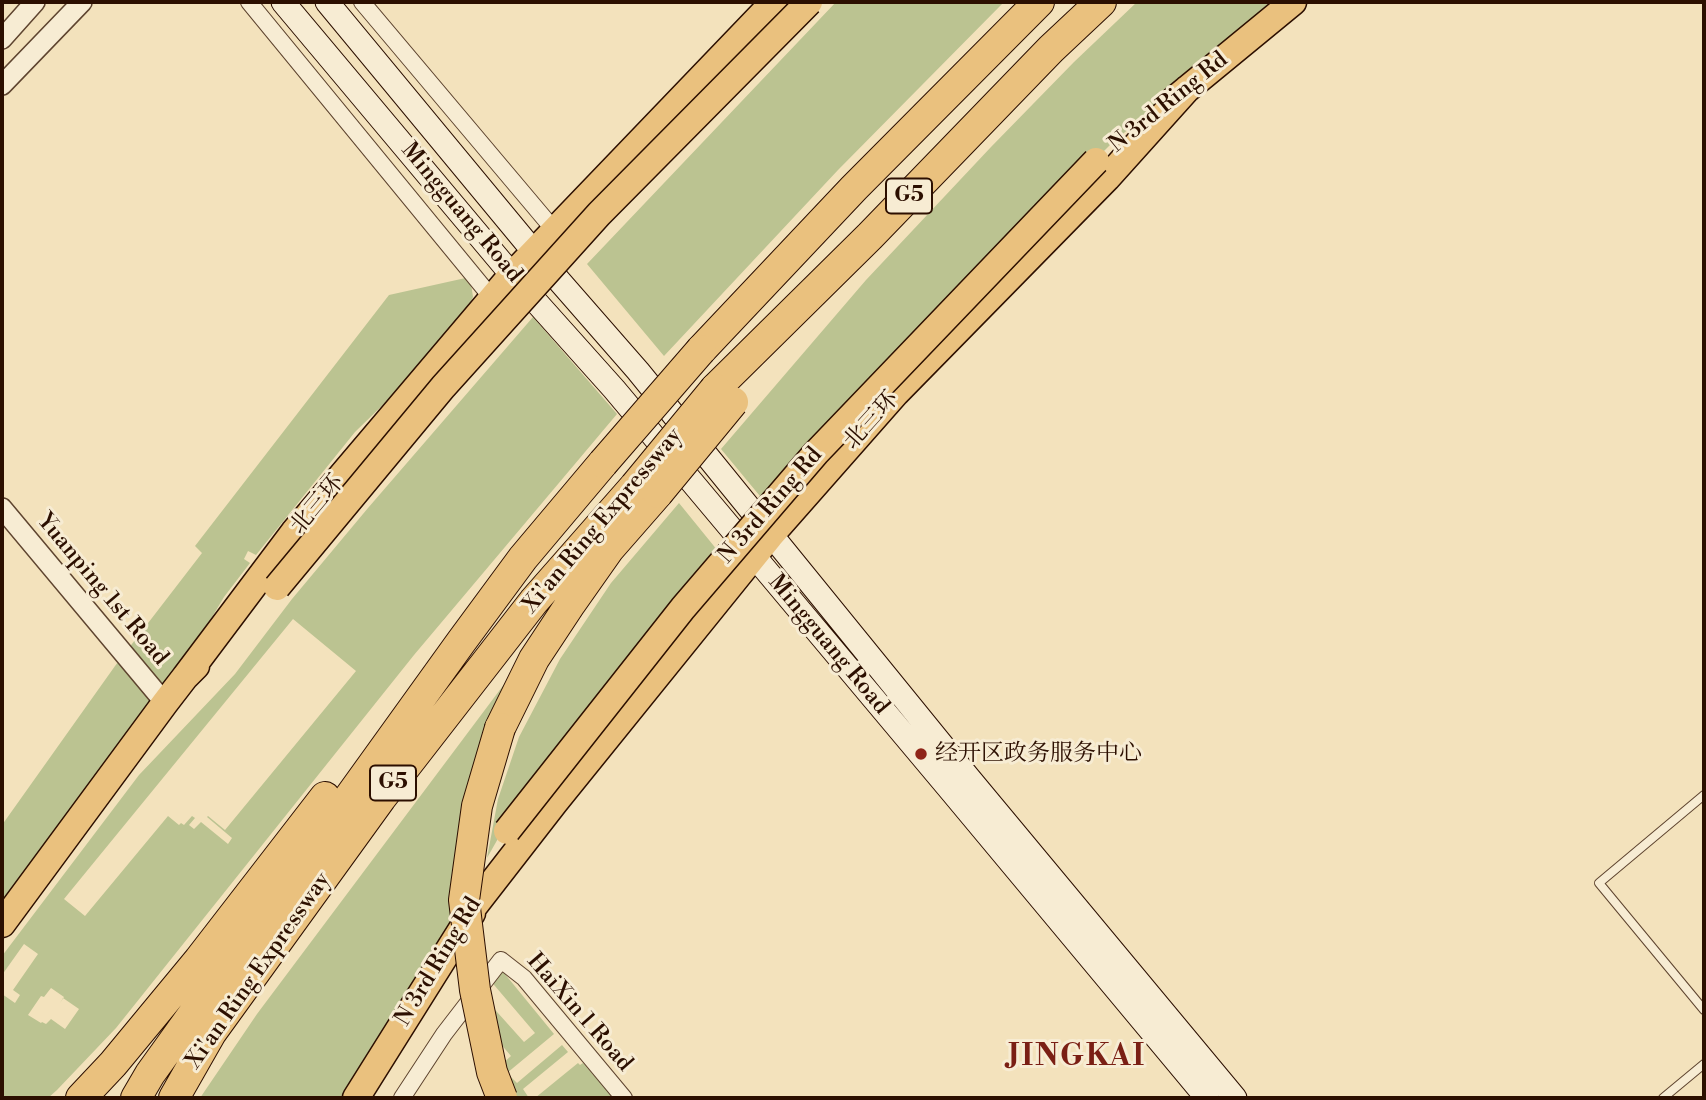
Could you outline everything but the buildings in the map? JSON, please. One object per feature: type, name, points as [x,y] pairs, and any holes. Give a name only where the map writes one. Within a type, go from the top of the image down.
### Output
[{"type":"highway","name":"北三环","points":[[185,677],[295,532],[512,275],[774,2]]},
{"type":"highway","points":[[2,924],[185,677],[277,587],[443,387],[599,214],[809,2]]},
{"type":"highway","name":"Xi'an Ring Expressway","points":[[136,1098],[150,1074],[523,558],[701,351],[854,188],[1039,2]]},
{"type":"highway","name":"Xi'an Ring Expressway","points":[[174,1098],[211,1033],[381,799],[534,601],[647,489],[724,395],[870,236],[1051,49],[1101,2]]},
{"type":"highway","name":"N 3rd Ring Rd","points":[[356,1098],[468,920],[507,831],[683,608],[816,453],[1097,161],[1293,2]]},
{"type":"highway","name":"北三环","points":[[475,905],[770,536],[896,393],[1107,178],[1187,89]]},
{"type":"highway","points":[[502,1098],[492,1072],[475,990],[464,900],[477,806],[500,728],[534,659],[647,489]]},
{"type":"highway","points":[[80,1098],[113,1064],[200,960],[338,781],[461,642]]},
{"type":"main road","name":"Mingguang Road","points":[[283,2],[512,275],[614,388],[1207,1098]]},
{"type":"main road","name":"Mingguang Road","points":[[327,2],[534,252],[638,371],[770,536],[1235,1098]]},
{"type":"street","points":[[2,39],[35,2]]},
{"type":"street","points":[[2,85],[82,2]]},
{"type":"street","points":[[248,2],[492,298]]},
{"type":"street","points":[[362,2],[555,231]]},
{"type":"street","name":"Yuanping 1st Road","points":[[2,508],[165,703]]},
{"type":"street","name":"HaiXin 1 Road","points":[[402,1098],[444,1034],[501,960],[524,978],[624,1098]]},
{"type":"lane","points":[[1704,795],[1599,883],[1704,1010]]},
{"type":"lane","points":[[1662,1098],[1704,1063]]},
{"type":"green space","points":[[836,2],[1004,2],[838,170],[664,356],[587,264]]},
{"type":"green space","points":[[1137,2],[1286,2],[1112,143],[1018,237],[769,507],[721,449],[866,280],[991,147]]},
{"type":"green space","points":[[470,277],[473,297],[467,309],[393,395],[355,432],[256,555],[248,551],[244,559],[250,563],[224,597],[165,696],[2,911],[2,825],[115,666],[202,553],[195,546],[389,295]]},
{"type":"green space","points":[[533,317],[617,414],[414,655],[116,1028],[48,1098],[2,1098],[2,994],[15,1003],[20,995],[13,990],[38,954],[24,944],[2,975],[2,956],[139,775],[235,674],[292,599]],"holes":[[[293,619],[356,671],[225,830],[207,817],[232,838],[228,844],[201,822],[194,829],[189,825],[195,818],[192,816],[184,825],[179,825],[168,816],[85,916],[64,899]],[[51,988],[79,1009],[65,1029],[51,1019],[46,1024],[28,1015],[41,996],[44,997]]]},
{"type":"green space","points":[[679,503],[722,556],[504,828],[487,858],[498,799],[519,737],[560,659],[611,583]]},
{"type":"green space","points":[[532,647],[458,931],[346,1098],[200,1098],[257,1014]]},
{"type":"green space","points":[[500,968],[554,1034],[507,1073],[517,1083],[562,1045],[568,1052],[523,1089],[529,1098],[505,1098],[501,1065],[511,1056],[494,1036],[480,993],[524,1042],[535,1033],[489,979]]},
{"type":"green space","points":[[578,1063],[583,1063],[614,1098],[535,1098]]},
{"type":"place","name":"经开区政务服务中心","points":[[921,754]]},
{"type":"district","name":"JINGKAI","points":[[1077,1058]]}]
